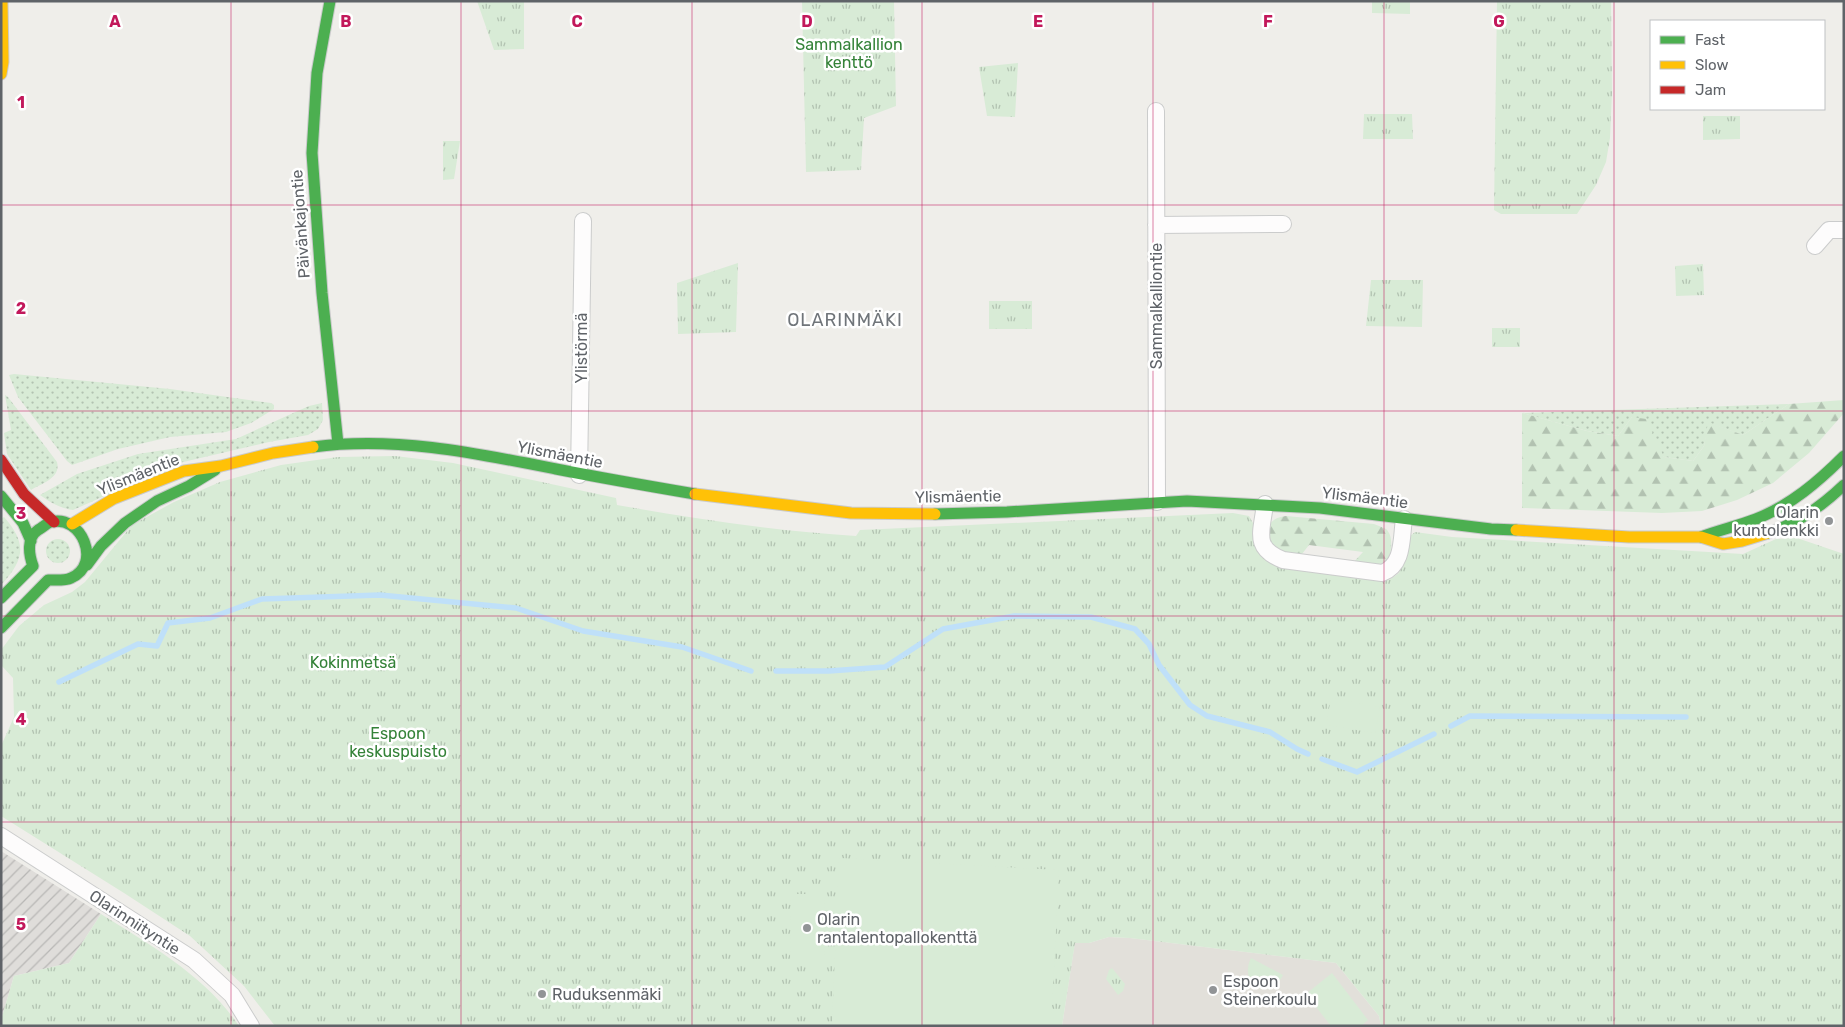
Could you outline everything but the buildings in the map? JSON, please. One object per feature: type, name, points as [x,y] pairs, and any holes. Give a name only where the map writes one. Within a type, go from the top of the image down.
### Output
[{"type":"main road","points":[[1,74],[3,62],[2,1]]},
{"type":"main road","name":"Päivänkajontie","points":[[330,1],[317,73],[312,153],[322,293],[338,444]]},
{"type":"main road","name":"Ylismäentie","points":[[72,524],[113,499],[184,471],[222,466],[272,453],[338,444],[372,443],[427,446],[482,454],[579,475],[728,499],[851,513],[1007,512],[1157,502],[1265,504],[1320,508],[1491,529],[1629,537],[1701,537],[1723,544],[1766,535],[1802,518],[1832,497],[1844,485]]},
{"type":"main road","name":"Ylismäentie","points":[[1701,537],[1721,528],[1757,518],[1792,501],[1823,478],[1844,456]]},
{"type":"main road","points":[[1,460],[21,490],[41,513],[54,522]]},
{"type":"main road","name":"Ylismäentie","points":[[87,565],[102,546],[125,523],[157,501],[189,486],[222,466]]},
{"type":"main road","points":[[1,496],[23,523],[31,541]]},
{"type":"main road","points":[[54,522],[72,524],[87,543],[89,554],[87,565],[80,574],[66,581],[48,580],[39,574],[33,566],[30,559],[31,541],[36,531],[47,524],[54,522]]},
{"type":"main road","points":[[1,598],[33,566]]},
{"type":"main road","points":[[1,628],[48,580]]},
{"type":"street","name":"Sammalkalliontie","points":[[1156,111],[1157,502]]},
{"type":"street","name":"Ylistörmä","points":[[579,475],[582,222]]},
{"type":"street","points":[[1156,225],[1283,224]]},
{"type":"street","points":[[1815,246],[1829,230],[1844,230]]},
{"type":"street","points":[[1265,504],[1262,546],[1276,558],[1382,573],[1391,570],[1397,562],[1404,519]]},
{"type":"street","name":"Olarinniityntie","points":[[1,836],[194,960],[232,995],[252,1026]]},
{"type":"shaded area","points":[[1,851],[101,914],[69,963],[14,976],[1,1020]]},
{"type":"shaded area","name":"Espoon Steinerkoulu","points":[[1109,937],[1336,963],[1379,1016],[1381,1026],[1062,1026],[1075,942],[1089,943]]},
{"type":"green space","points":[[477,1],[524,1],[524,49],[494,50]]},
{"type":"green space","name":"Sammalkallion kenttö","points":[[802,1],[894,1],[896,106],[864,118],[861,170],[806,172]]},
{"type":"green space","points":[[1372,1],[1410,2],[1410,14],[1372,13]]},
{"type":"green space","points":[[1497,1],[1611,1],[1612,93],[1610,138],[1606,162],[1596,185],[1577,214],[1501,214],[1494,210]]},
{"type":"green space","points":[[1018,63],[1015,117],[987,116],[979,67]]},
{"type":"green space","points":[[1364,114],[1412,114],[1413,139],[1363,139]]},
{"type":"green space","points":[[1703,116],[1740,116],[1740,139],[1703,140]]},
{"type":"green space","points":[[443,141],[460,141],[454,179],[443,180]]},
{"type":"green space","points":[[738,263],[736,332],[678,334],[677,283]]},
{"type":"green space","points":[[1703,264],[1704,295],[1676,296],[1675,266]]},
{"type":"green space","points":[[1371,280],[1423,280],[1422,327],[1366,326]]},
{"type":"green space","points":[[989,301],[1032,301],[1032,329],[989,329]]},
{"type":"green space","points":[[1492,328],[1520,328],[1520,347],[1492,347]]},
{"type":"green space","points":[[9,375],[170,389],[271,403],[274,405],[274,409],[251,423],[226,432],[170,437],[118,449],[72,465],[18,397]]},
{"type":"green space","points":[[5,395],[57,462],[58,468],[54,476],[31,490],[7,454],[4,433],[11,430]]},
{"type":"green space","points":[[1844,400],[1844,413],[1809,453],[1773,483],[1737,500],[1702,511],[1662,513],[1522,508],[1522,413],[1587,431],[1618,436],[1632,417],[1646,419],[1664,457],[1693,461],[1704,446],[1708,422],[1743,435],[1789,404]]},
{"type":"green space","points":[[322,403],[323,420],[318,429],[308,435],[179,463],[73,510],[56,505],[40,495],[77,474],[138,454],[236,439],[309,406]]},
{"type":"green space","points":[[1789,404],[1743,435],[1709,423],[1704,446],[1693,461],[1664,457],[1632,417],[1618,436],[1587,431],[1522,413]]},
{"type":"green space","name":"Espoon keskuspuisto","points":[[395,456],[453,463],[616,498],[617,505],[706,520],[826,534],[856,536],[860,530],[1233,513],[1249,516],[1253,523],[1257,545],[1278,565],[1389,580],[1399,573],[1408,538],[1415,532],[1452,537],[1743,554],[1776,539],[1797,538],[1844,554],[1844,1026],[1381,1026],[1379,1016],[1336,963],[1109,937],[1089,943],[1075,943],[1062,1026],[275,1026],[244,986],[190,936],[1,816],[1,746],[14,717],[13,678],[1,665],[1,650],[19,626],[44,605],[72,592],[85,582],[132,525],[174,502],[220,482],[281,465],[338,457]]},
{"type":"green space","points":[[1286,516],[1374,524],[1386,529],[1391,542],[1387,561],[1385,565],[1351,565],[1363,552],[1309,545],[1298,559],[1268,547],[1269,526],[1279,517]]},
{"type":"green space","points":[[4,517],[17,536],[20,552],[15,568],[1,585],[1,519]]},
{"type":"green space","points":[[58,539],[67,542],[70,551],[67,560],[58,563],[49,560],[46,551],[49,542]]},
{"type":"green space","points":[[1331,698],[1380,707],[1375,733],[1326,725]]},
{"type":"green space","points":[[839,858],[1059,870],[1051,1026],[832,1026]]},
{"type":"green space","name":"Olarin rantalentopallokenttä","points":[[791,894],[825,894],[824,961],[790,961]]},
{"type":"green space","points":[[101,914],[157,950],[194,977],[226,1008],[239,1026],[1,1026],[1,1020],[14,976],[69,963]]},
{"type":"green space","points":[[1251,958],[1283,975],[1270,988],[1263,989],[1257,987],[1252,983],[1249,976],[1248,968]]},
{"type":"green space","points":[[1112,968],[1125,984],[1123,991],[1118,995],[1106,979],[1109,970]]},
{"type":"green space","points":[[1332,973],[1368,1020],[1361,1026],[1331,1026],[1306,994]]},
{"type":"waterway","points":[[59,682],[138,644],[157,646],[168,623],[210,618],[262,599],[380,595],[516,608],[583,631],[682,647],[751,671]]},
{"type":"waterway","points":[[776,671],[829,671],[885,667],[943,629],[1014,616],[1091,617],[1135,629],[1149,644],[1159,665],[1190,705],[1207,716],[1270,732],[1308,754]]},
{"type":"waterway","points":[[1451,726],[1470,716],[1686,717]]},
{"type":"waterway","points":[[1322,759],[1357,772],[1434,734]]},
{"type":"traffic: fast","points":[[330,1],[317,73],[312,153],[322,293],[338,444]]},
{"type":"traffic: fast","points":[[313,447],[374,444],[435,448],[496,457],[695,494]]},
{"type":"traffic: fast","points":[[1701,537],[1756,519],[1781,507],[1814,484],[1844,456]]},
{"type":"traffic: fast","points":[[87,565],[101,546],[125,523],[157,501],[189,486],[215,470]]},
{"type":"traffic: fast","points":[[1768,533],[1789,525],[1809,514],[1844,485]]},
{"type":"traffic: fast","points":[[1,496],[23,523],[31,541]]},
{"type":"traffic: fast","points":[[935,514],[1007,512],[1187,501],[1320,508],[1491,529],[1516,530]]},
{"type":"traffic: fast","points":[[1,598],[33,566],[30,557],[30,542],[34,533],[51,522],[62,522],[71,525],[79,533],[87,552],[86,562],[81,571],[69,579],[48,580],[1,628]]},
{"type":"traffic: slow","points":[[1,74],[3,62],[2,1]]},
{"type":"traffic: slow","points":[[72,524],[113,499],[184,471],[221,466],[273,453],[313,447]]},
{"type":"traffic: slow","points":[[695,494],[851,513],[935,514]]},
{"type":"traffic: slow","points":[[1516,530],[1629,537],[1701,537],[1723,544],[1742,541],[1768,533]]},
{"type":"traffic: jam","points":[[1,460],[24,494],[54,522]]},
{"type":"place","name":"Olarin kuntolenkki","points":[[1829,521]]},
{"type":"place","name":"Olarin rantalentopallokenttä","points":[[807,928]]},
{"type":"place","name":"Espoon Steinerkoulu","points":[[1213,990]]},
{"type":"place","name":"Ruduksenmäki","points":[[542,994]]},
{"type":"district","name":"OLARINMÄKI","points":[[845,320]]},
{"type":"park label","name":"Kokinmetsä","points":[[353,662]]}]
